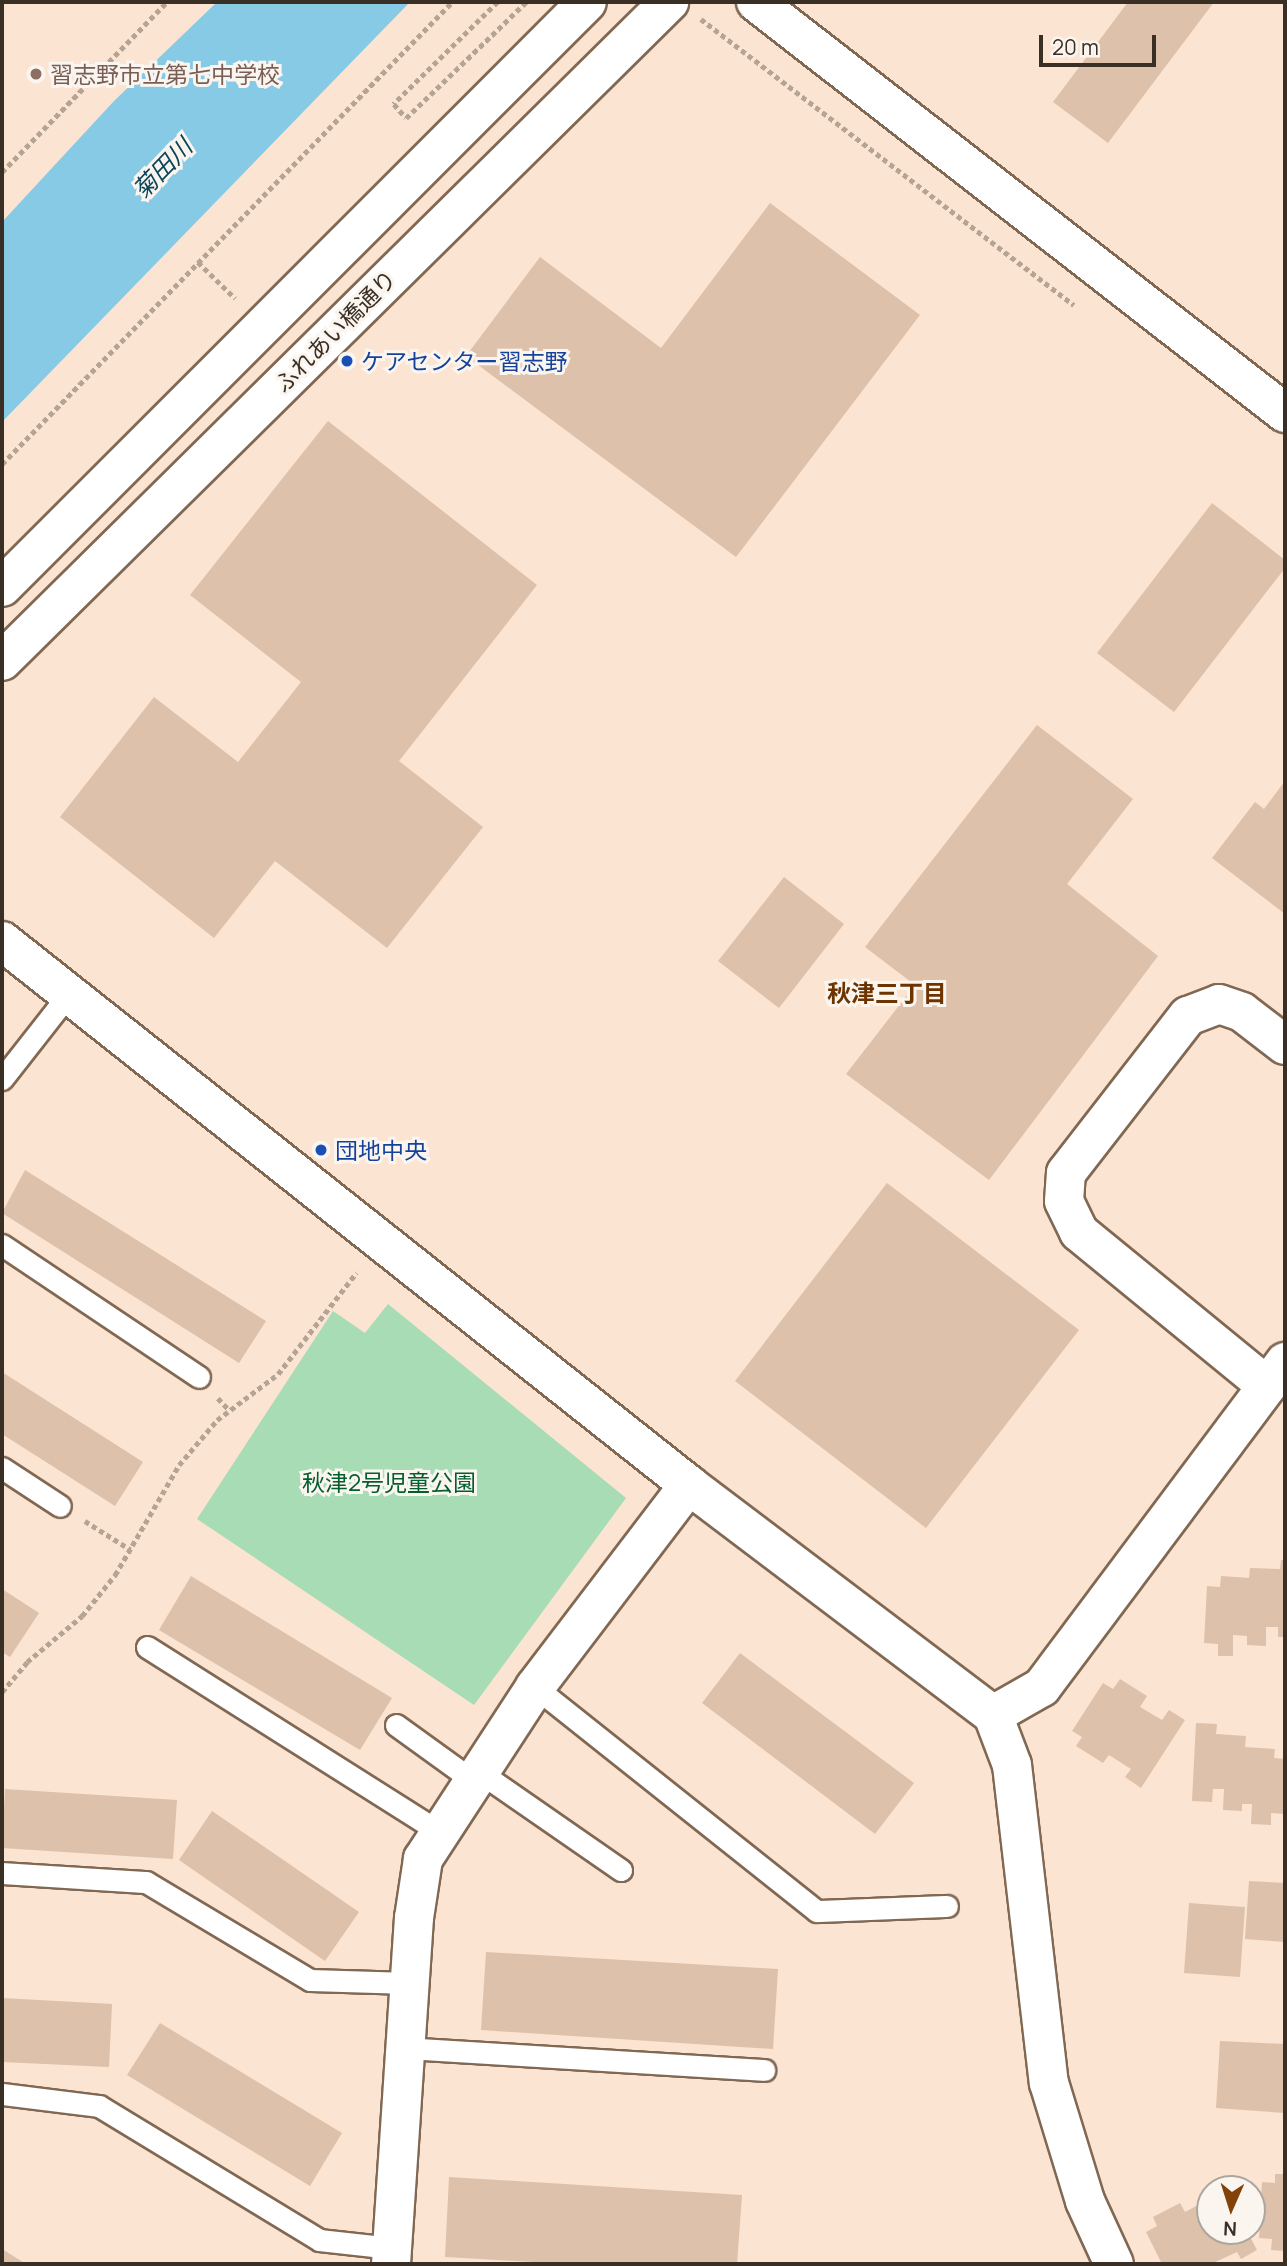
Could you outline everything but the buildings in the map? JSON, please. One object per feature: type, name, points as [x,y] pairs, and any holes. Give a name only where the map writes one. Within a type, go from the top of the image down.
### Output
[{"type":"street","points":[[2,587],[587,2]]},
{"type":"street","points":[[756,2],[1285,413]]},
{"type":"street","name":"ふれあい橋通り","points":[[2,661],[684,10]]},
{"type":"street","points":[[2,941],[67,996],[690,1485],[993,1715],[1012,1765],[1049,2083],[1085,2201],[1114,2264]]},
{"type":"street","points":[[993,1715],[1042,1687],[1279,1383],[1079,1232],[1064,1201],[1066,1172],[1188,1016],[1219,1004],[1242,1012],[1285,1045]]},
{"type":"street","points":[[392,2256],[409,1983],[423,1859],[438,1831],[535,1687],[644,1539],[690,1485]]},
{"type":"lane","points":[[2,1079],[67,996]]},
{"type":"lane","points":[[2,1245],[199,1377]]},
{"type":"lane","points":[[2,1468],[60,1506]]},
{"type":"lane","points":[[147,1647],[438,1831]]},
{"type":"lane","points":[[535,1687],[817,1911],[947,1906]]},
{"type":"lane","points":[[396,1725],[621,1870]]},
{"type":"lane","points":[[2,1873],[146,1882],[310,1980],[409,1983]]},
{"type":"lane","points":[[405,2048],[764,2070]]},
{"type":"lane","points":[[2,2094],[99,2106],[318,2240],[392,2256]]},
{"type":"path","points":[[2,172],[167,2]]},
{"type":"path","points":[[2,464],[452,2]]},
{"type":"path","points":[[498,2],[394,104],[407,118],[526,2]]},
{"type":"path","points":[[684,10],[740,49],[1074,304]]},
{"type":"path","points":[[198,262],[240,302]]},
{"type":"path","points":[[3,1689],[27,1662],[82,1616],[131,1550],[179,1465],[216,1420],[278,1374],[356,1273]]},
{"type":"path","points":[[60,1506],[131,1550]]},
{"type":"green space","name":"秋津2号児童公園","points":[[388,1304],[626,1498],[474,1705],[197,1519],[333,1311],[365,1333]]},
{"type":"water","name":"菊田川","points":[[217,2],[410,2],[2,422],[2,222],[114,101]]},
{"type":"place","name":"習志野市立第七中学校","points":[[36,74]]},
{"type":"place","name":"ケアセンター習志野","points":[[347,361]]},
{"type":"place","name":"団地中央","points":[[321,1150]]},
{"type":"district","name":"秋津三丁目","points":[[887,993]]}]
